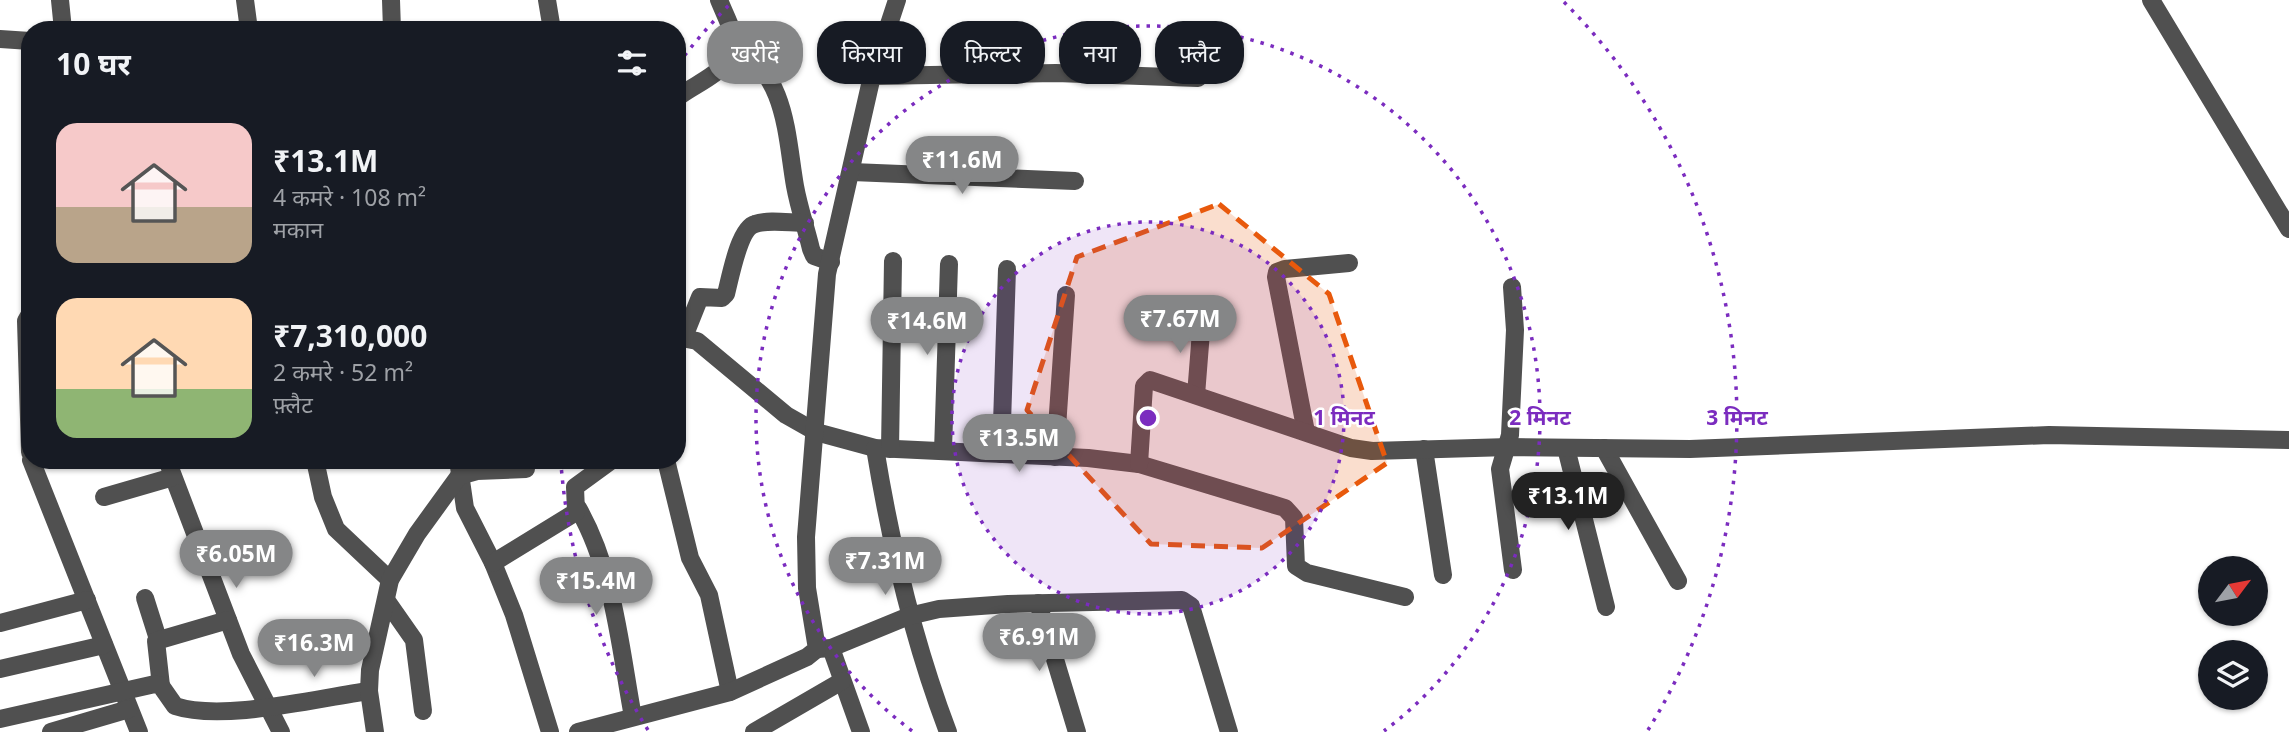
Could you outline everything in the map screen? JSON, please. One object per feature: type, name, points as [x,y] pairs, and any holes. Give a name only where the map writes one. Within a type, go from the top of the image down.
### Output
[{"type":"street","points":[[60,0],[62,21]]},
{"type":"street","points":[[245,0],[248,21]]},
{"type":"street","points":[[391,0],[392,21]]},
{"type":"street","points":[[547,0],[550,21]]},
{"type":"street","points":[[719,0],[728,21]]},
{"type":"street","points":[[890,21],[897,0]]},
{"type":"street","points":[[2151,0],[2289,229]]},
{"type":"street","points":[[0,39],[21,40]]},
{"type":"street","points":[[926,75],[1056,73],[1155,76]]},
{"type":"street","points":[[686,92],[707,78]]},
{"type":"street","points":[[770,84],[785,112],[796,191],[812,253],[831,262]]},
{"type":"street","points":[[861,732],[842,681],[824,649],[805,569],[809,468],[816,432],[824,304],[870,84]]},
{"type":"street","points":[[852,172],[1075,181]]},
{"type":"street","points":[[686,326],[700,297],[722,298],[726,294],[738,248],[749,227],[756,223],[805,223]]},
{"type":"street","points":[[892,261],[883,448],[889,532],[909,616],[948,732]]},
{"type":"street","points":[[1307,432],[1276,278],[1280,270],[1349,263]]},
{"type":"street","points":[[943,451],[949,264]]},
{"type":"street","points":[[1001,454],[1007,269]]},
{"type":"street","points":[[1512,286],[1515,330],[1509,447],[1500,469],[1513,570]]},
{"type":"street","points":[[1055,457],[1066,295]]},
{"type":"street","points":[[1196,395],[1202,319]]},
{"type":"street","points":[[686,339],[706,347],[786,415],[816,432],[883,448],[1139,464],[1285,508],[1294,518],[1296,566],[1307,573],[1405,597]]},
{"type":"street","points":[[1139,464],[1146,381],[1156,381],[1360,450],[1509,447],[1690,449],[2049,435],[2289,440]]},
{"type":"street","points":[[1566,448],[1606,607]]},
{"type":"street","points":[[1604,448],[1678,581]]},
{"type":"street","points":[[1424,449],[1443,575]]},
{"type":"street","points":[[35,469],[139,732]]},
{"type":"street","points":[[104,497],[170,469],[228,620],[267,708],[281,732]]},
{"type":"street","points":[[317,469],[323,498],[336,529],[390,580]]},
{"type":"street","points":[[375,732],[369,691],[370,670],[390,580],[457,469]]},
{"type":"street","points":[[458,469],[469,519],[494,563],[533,671],[550,732]]},
{"type":"street","points":[[464,469],[526,470]]},
{"type":"street","points":[[600,469],[576,487],[578,508],[591,534],[611,600],[633,717]]},
{"type":"street","points":[[668,469],[690,558],[709,594],[730,692]]},
{"type":"street","points":[[494,563],[578,508]]},
{"type":"street","points":[[145,598],[158,639]]},
{"type":"street","points":[[0,623],[87,600]]},
{"type":"street","points":[[386,600],[414,640],[423,711]]},
{"type":"street","points":[[578,732],[730,692],[824,649],[909,616],[939,609],[1038,603],[1188,601],[1229,732]]},
{"type":"street","points":[[1038,603],[1077,732]]},
{"type":"street","points":[[228,620],[158,639],[155,643],[160,686],[172,704],[179,708],[267,708],[369,691]]},
{"type":"street","points":[[0,669],[104,645]]},
{"type":"street","points":[[754,732],[842,681]]},
{"type":"street","points":[[4,719],[122,691],[160,686]]},
{"type":"street","points":[[51,732],[129,709]]},
{"type":"highlighted area","points":[[1219,204],[1329,294],[1387,463],[1262,548],[1151,544],[1027,410],[1077,257]]}]
